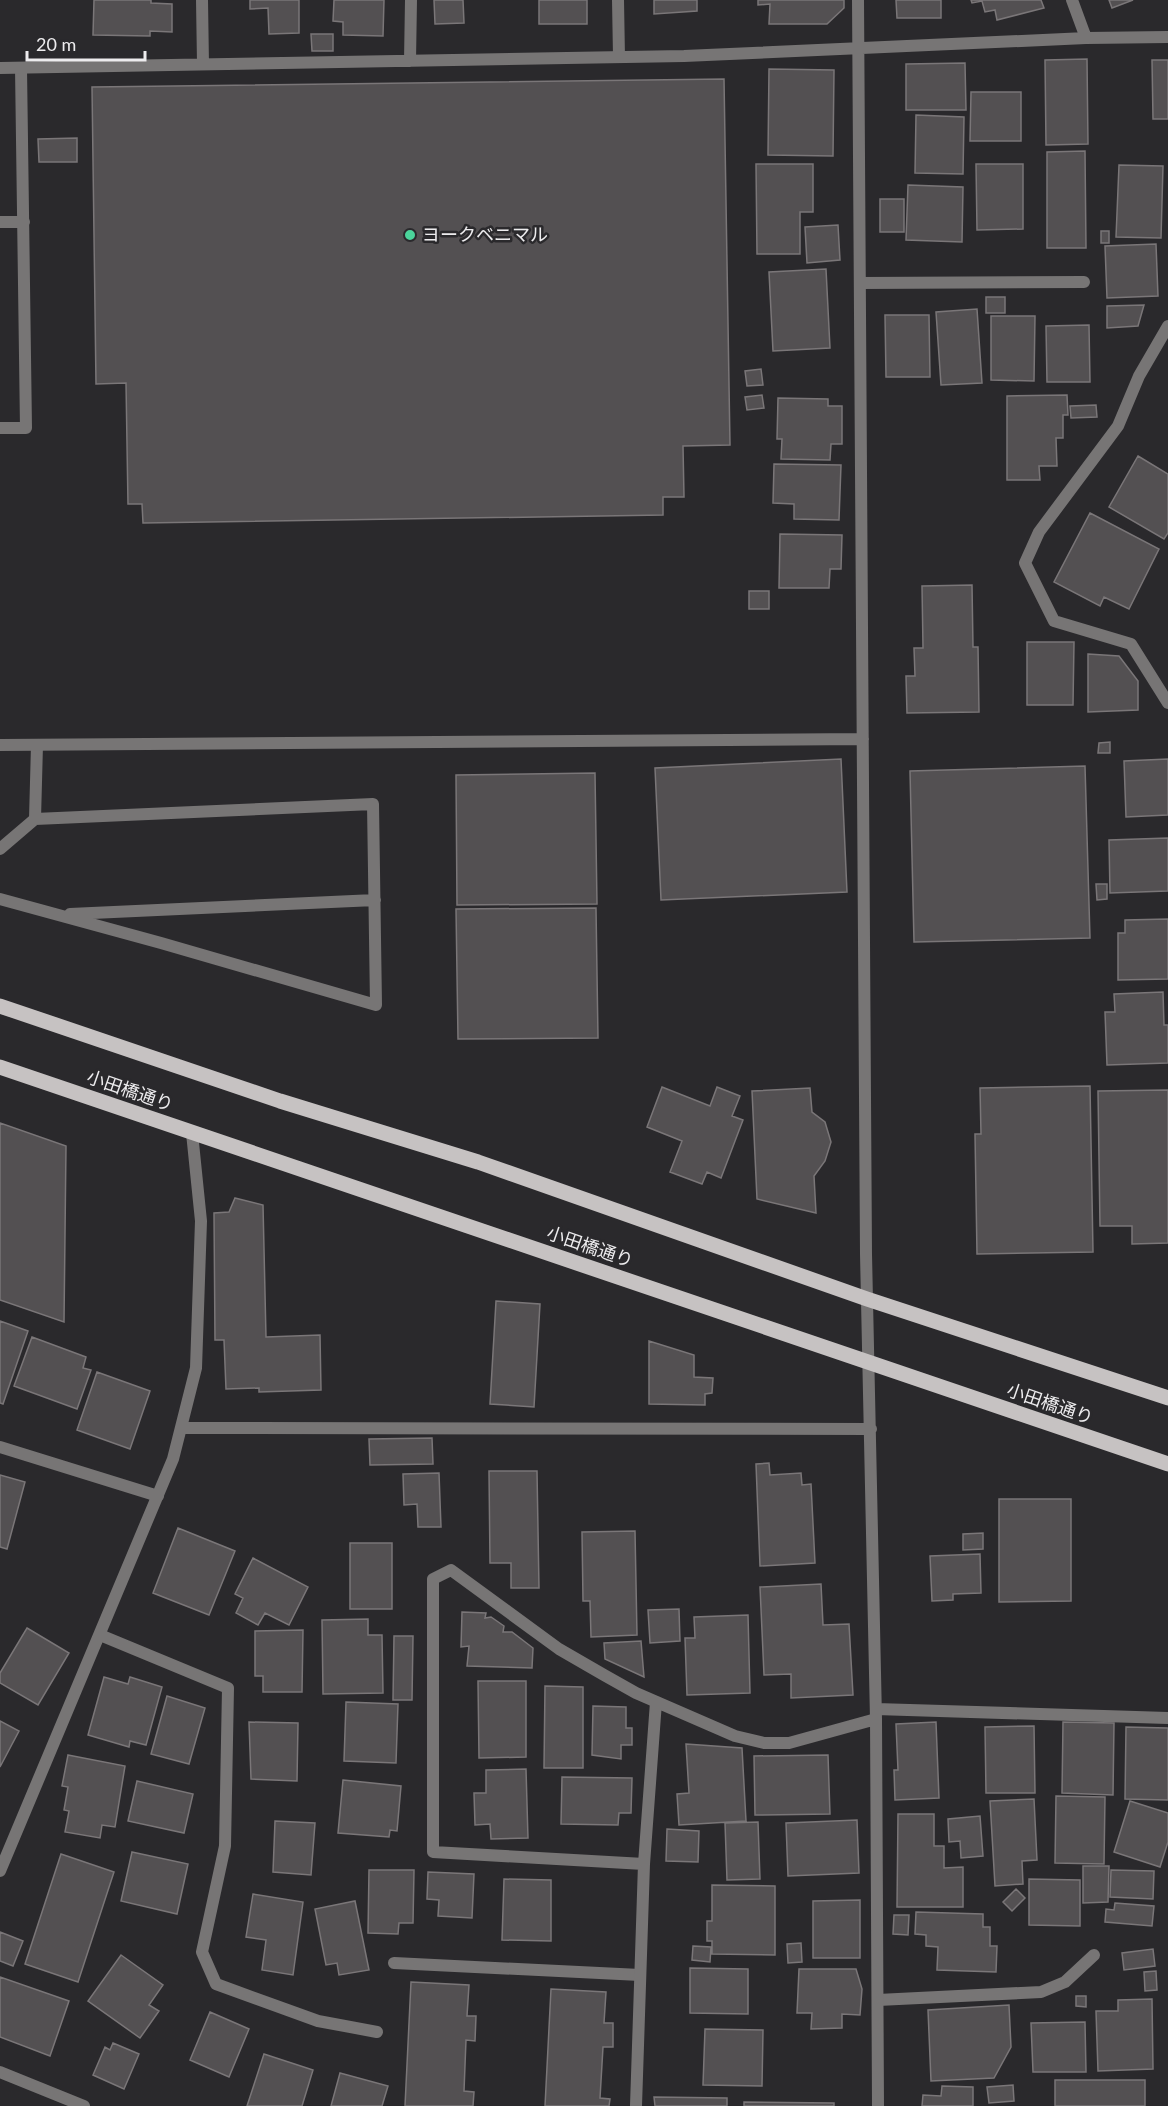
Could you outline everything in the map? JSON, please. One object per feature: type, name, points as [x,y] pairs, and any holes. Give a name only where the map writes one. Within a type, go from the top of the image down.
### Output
[{"type":"main road","points":[[0,1006],[280,1101],[478,1162],[867,1299],[1168,1398]]},
{"type":"main road","name":"小田橋通り","points":[[0,1067],[1168,1464]]},
{"type":"street","points":[[202,0],[203,64]]},
{"type":"street","points":[[410,61],[411,0]]},
{"type":"street","points":[[618,0],[619,57]]},
{"type":"street","points":[[858,0],[867,1299],[876,1714],[878,2106]]},
{"type":"street","points":[[1072,0],[1086,38]]},
{"type":"street","points":[[0,68],[619,57],[1086,38],[1168,37]]},
{"type":"street","points":[[0,428],[26,428],[21,68]]},
{"type":"street","points":[[0,222],[24,222]]},
{"type":"street","points":[[860,283],[1084,282]]},
{"type":"street","points":[[1168,326],[1139,376],[1118,426],[1039,532],[1025,563],[1054,621],[1131,644],[1168,703]]},
{"type":"street","points":[[0,745],[862,739]]},
{"type":"street","points":[[35,819],[37,745]]},
{"type":"street","points":[[0,849],[35,819],[373,804],[376,1005],[0,898]]},
{"type":"street","points":[[58,915],[375,900]]},
{"type":"street","points":[[0,1871],[173,1459],[196,1368],[201,1221],[192,1133]]},
{"type":"street","points":[[181,1428],[871,1429]]},
{"type":"street","points":[[0,1447],[158,1496]]},
{"type":"street","points":[[644,1864],[433,1852],[434,1579],[451,1570],[560,1648],[604,1675],[656,1702],[735,1737],[764,1743],[789,1743],[876,1714],[1168,1718]]},
{"type":"street","points":[[100,1635],[228,1688],[225,1846],[202,1952],[216,1984],[318,2021],[377,2032]]},
{"type":"street","points":[[636,2106],[644,1864],[656,1702]]},
{"type":"street","points":[[878,2000],[1041,1992],[1065,1982],[1094,1955]]},
{"type":"street","points":[[394,1964],[640,1975]]},
{"type":"street","points":[[0,2072],[84,2106]]},
{"type":"building","points":[[94,0],[151,0],[151,3],[172,4],[172,32],[150,31],[150,36],[93,35]]},
{"type":"building","points":[[250,0],[299,0],[299,33],[269,34],[268,8],[250,9]]},
{"type":"building","points":[[334,0],[384,0],[383,36],[343,35],[343,22],[333,21]]},
{"type":"building","points":[[434,0],[463,0],[464,23],[435,24]]},
{"type":"building","points":[[539,0],[587,0],[587,24],[539,24]]},
{"type":"building","points":[[654,0],[697,0],[697,11],[654,14]]},
{"type":"building","points":[[758,0],[844,0],[844,8],[827,24],[769,24],[770,4],[758,5]]},
{"type":"building","points":[[896,0],[941,0],[941,18],[897,18]]},
{"type":"building","points":[[971,0],[1041,0],[1044,8],[997,20],[995,10],[985,12],[982,1],[972,3]]},
{"type":"building","points":[[1109,0],[1133,0],[1112,8]]},
{"type":"building","points":[[311,34],[333,34],[333,51],[312,51]]},
{"type":"building","points":[[1087,59],[1088,144],[1046,145],[1045,60]]},
{"type":"building","points":[[1152,60],[1168,60],[1168,119],[1153,119]]},
{"type":"building","points":[[965,63],[966,110],[906,110],[906,64]]},
{"type":"building","points":[[769,69],[834,70],[833,156],[768,155]]},
{"type":"building","name":"ヨークベニマル","points":[[724,79],[730,445],[683,446],[684,497],[663,497],[663,515],[143,523],[142,504],[128,504],[126,383],[96,384],[92,87]]},
{"type":"building","points":[[971,92],[1021,92],[1021,141],[970,141]]},
{"type":"building","points":[[916,115],[964,117],[963,174],[915,173]]},
{"type":"building","points":[[77,138],[77,162],[39,162],[38,139]]},
{"type":"building","points":[[1085,151],[1086,248],[1047,248],[1047,152]]},
{"type":"building","points":[[756,164],[813,164],[813,212],[800,212],[800,254],[757,254]]},
{"type":"building","points":[[976,164],[1023,164],[1023,229],[977,230]]},
{"type":"building","points":[[1119,165],[1163,166],[1161,238],[1116,237]]},
{"type":"building","points":[[908,185],[963,187],[962,242],[906,240]]},
{"type":"building","points":[[880,199],[904,199],[904,232],[880,232]]},
{"type":"building","points":[[838,225],[840,260],[807,263],[805,227]]},
{"type":"building","points":[[1101,231],[1109,231],[1109,243],[1101,243]]},
{"type":"building","points":[[1156,244],[1158,296],[1107,298],[1105,246]]},
{"type":"building","points":[[826,269],[830,348],[773,351],[769,272]]},
{"type":"building","points":[[986,297],[1005,297],[1005,313],[986,313]]},
{"type":"building","points":[[1144,305],[1138,326],[1107,328],[1107,306]]},
{"type":"building","points":[[977,309],[982,383],[941,385],[936,312]]},
{"type":"building","points":[[885,315],[929,315],[930,377],[886,377]]},
{"type":"building","points":[[991,316],[1035,316],[1034,381],[991,380]]},
{"type":"building","points":[[1089,325],[1090,382],[1047,382],[1046,326]]},
{"type":"building","points":[[761,369],[763,385],[747,386],[745,371]]},
{"type":"building","points":[[762,395],[764,408],[747,410],[745,397]]},
{"type":"building","points":[[1067,395],[1068,415],[1063,415],[1063,438],[1056,438],[1057,466],[1039,466],[1040,480],[1007,480],[1007,396]]},
{"type":"building","points":[[778,398],[828,399],[828,406],[842,406],[842,444],[831,444],[830,460],[781,459],[782,439],[777,439]]},
{"type":"building","points":[[1096,405],[1097,417],[1071,418],[1070,406]]},
{"type":"building","points":[[1138,456],[1168,474],[1168,533],[1164,539],[1109,507]]},
{"type":"building","points":[[774,464],[841,465],[839,520],[794,519],[794,504],[773,503]]},
{"type":"building","points":[[1090,513],[1159,549],[1129,609],[1104,597],[1100,606],[1054,582]]},
{"type":"building","points":[[780,534],[842,535],[841,569],[830,569],[829,588],[779,588]]},
{"type":"building","points":[[972,585],[973,647],[978,647],[979,712],[907,713],[906,676],[915,676],[914,648],[923,648],[922,586]]},
{"type":"building","points":[[749,591],[769,591],[769,609],[749,609]]},
{"type":"building","points":[[1027,642],[1074,642],[1073,705],[1027,705]]},
{"type":"building","points":[[1088,654],[1119,656],[1138,681],[1138,710],[1088,712]]},
{"type":"building","points":[[1110,742],[1110,753],[1098,753],[1099,743]]},
{"type":"building","points":[[841,759],[847,892],[661,900],[655,768]]},
{"type":"building","points":[[1168,759],[1168,815],[1126,817],[1124,761]]},
{"type":"building","points":[[1085,766],[1090,938],[914,942],[910,771]]},
{"type":"building","points":[[595,773],[597,904],[457,905],[456,775]]},
{"type":"building","points":[[1168,838],[1168,891],[1110,893],[1109,840]]},
{"type":"building","points":[[1096,884],[1107,884],[1107,899],[1097,900]]},
{"type":"building","points":[[596,908],[598,1038],[458,1039],[456,909]]},
{"type":"building","points":[[1168,919],[1168,979],[1118,980],[1118,933],[1125,933],[1125,920]]},
{"type":"building","points":[[1163,992],[1164,1025],[1168,1025],[1168,1063],[1107,1065],[1105,1012],[1115,1012],[1114,994]]},
{"type":"building","points":[[1090,1086],[1093,1252],[977,1254],[975,1134],[981,1134],[980,1088]]},
{"type":"building","points":[[662,1087],[710,1106],[717,1087],[740,1096],[732,1116],[743,1120],[721,1178],[707,1172],[702,1184],[670,1172],[682,1141],[647,1127]]},
{"type":"building","points":[[810,1088],[812,1112],[825,1122],[831,1142],[825,1161],[814,1176],[816,1213],[757,1199],[752,1091]]},
{"type":"building","points":[[1168,1090],[1168,1243],[1132,1244],[1132,1226],[1100,1226],[1098,1091]]},
{"type":"building","points":[[0,1123],[66,1146],[64,1322],[0,1300]]},
{"type":"building","points":[[235,1198],[263,1205],[266,1337],[320,1335],[321,1390],[259,1392],[259,1388],[226,1389],[224,1340],[215,1340],[214,1213],[229,1212]]},
{"type":"building","points":[[496,1301],[540,1304],[534,1407],[490,1404]]},
{"type":"building","points":[[0,1321],[28,1331],[3,1404],[0,1403]]},
{"type":"building","points":[[32,1337],[86,1357],[83,1368],[91,1370],[77,1409],[14,1386]]},
{"type":"building","points":[[649,1341],[694,1355],[694,1377],[713,1378],[712,1393],[705,1394],[705,1405],[649,1404]]},
{"type":"building","points":[[97,1372],[150,1391],[130,1449],[77,1430]]},
{"type":"building","points":[[432,1438],[433,1464],[370,1465],[369,1439]]},
{"type":"building","points":[[769,1463],[770,1475],[801,1473],[802,1485],[811,1484],[815,1563],[760,1566],[756,1464]]},
{"type":"building","points":[[489,1471],[537,1471],[539,1588],[511,1588],[511,1563],[490,1563]]},
{"type":"building","points":[[439,1473],[441,1527],[418,1527],[417,1504],[404,1505],[403,1474]]},
{"type":"building","points":[[0,1475],[25,1482],[7,1549],[0,1547]]},
{"type":"building","points":[[999,1499],[1071,1499],[1071,1601],[999,1602]]},
{"type":"building","points":[[178,1528],[235,1551],[209,1615],[153,1593]]},
{"type":"building","points":[[635,1531],[637,1635],[591,1637],[590,1601],[583,1601],[582,1532]]},
{"type":"building","points":[[983,1533],[983,1549],[963,1550],[963,1534]]},
{"type":"building","points":[[350,1543],[392,1543],[392,1609],[350,1609]]},
{"type":"building","points":[[980,1554],[981,1593],[953,1594],[953,1600],[932,1601],[930,1556]]},
{"type":"building","points":[[253,1558],[308,1587],[289,1625],[265,1613],[258,1625],[236,1613],[243,1598],[235,1594]]},
{"type":"building","points":[[821,1584],[823,1625],[849,1624],[853,1695],[791,1698],[791,1674],[764,1675],[760,1587]]},
{"type":"building","points":[[679,1609],[680,1641],[650,1643],[648,1610]]},
{"type":"building","points":[[462,1612],[486,1613],[485,1618],[491,1617],[504,1626],[503,1632],[512,1632],[533,1648],[532,1668],[467,1666],[469,1646],[461,1647]]},
{"type":"building","points":[[748,1615],[750,1693],[687,1695],[685,1638],[695,1638],[694,1617]]},
{"type":"building","points":[[368,1619],[368,1635],[382,1635],[383,1693],[323,1694],[322,1620]]},
{"type":"building","points":[[27,1628],[69,1653],[38,1705],[0,1683],[0,1673]]},
{"type":"building","points":[[303,1630],[302,1692],[263,1692],[263,1676],[255,1676],[255,1631]]},
{"type":"building","points":[[394,1636],[413,1636],[412,1700],[393,1700]]},
{"type":"building","points":[[641,1641],[644,1677],[605,1659],[604,1643]]},
{"type":"building","points":[[104,1677],[128,1684],[130,1677],[162,1687],[146,1745],[130,1741],[129,1747],[88,1735]]},
{"type":"building","points":[[478,1681],[526,1681],[526,1757],[479,1758]]},
{"type":"building","points":[[545,1686],[583,1687],[583,1768],[544,1768]]},
{"type":"building","points":[[167,1696],[205,1708],[189,1764],[151,1754]]},
{"type":"building","points":[[346,1702],[398,1704],[396,1763],[344,1761]]},
{"type":"building","points":[[593,1706],[626,1707],[626,1728],[632,1728],[632,1745],[621,1745],[621,1759],[592,1755]]},
{"type":"building","points":[[0,1721],[19,1731],[0,1767]]},
{"type":"building","points":[[249,1722],[298,1723],[297,1781],[251,1779]]},
{"type":"building","points":[[936,1722],[939,1798],[895,1800],[894,1770],[898,1770],[896,1724]]},
{"type":"building","points":[[1063,1722],[1114,1723],[1113,1795],[1062,1793]]},
{"type":"building","points":[[1034,1726],[1035,1793],[986,1793],[985,1727]]},
{"type":"building","points":[[1126,1727],[1168,1728],[1168,1800],[1125,1799]]},
{"type":"building","points":[[686,1744],[742,1748],[746,1821],[679,1825],[677,1794],[689,1793]]},
{"type":"building","points":[[68,1755],[125,1766],[115,1827],[102,1825],[100,1838],[65,1832],[69,1811],[64,1810],[68,1787],[62,1786]]},
{"type":"building","points":[[828,1755],[830,1814],[755,1815],[754,1756]]},
{"type":"building","points":[[526,1769],[528,1838],[491,1839],[490,1824],[475,1825],[474,1793],[486,1793],[486,1770]]},
{"type":"building","points":[[562,1777],[632,1778],[631,1813],[619,1813],[618,1825],[561,1824]]},
{"type":"building","points":[[343,1780],[401,1786],[397,1831],[390,1830],[389,1837],[338,1833]]},
{"type":"building","points":[[137,1781],[193,1794],[184,1833],[128,1821]]},
{"type":"building","points":[[1056,1796],[1105,1797],[1104,1864],[1055,1863]]},
{"type":"building","points":[[1034,1799],[1037,1860],[1022,1861],[1023,1884],[995,1886],[990,1801]]},
{"type":"building","points":[[1130,1801],[1168,1813],[1168,1842],[1160,1867],[1114,1852]]},
{"type":"building","points":[[898,1814],[934,1814],[934,1846],[944,1846],[944,1868],[963,1867],[963,1907],[897,1907]]},
{"type":"building","points":[[980,1816],[983,1856],[961,1858],[960,1841],[949,1842],[948,1819]]},
{"type":"building","points":[[857,1820],[859,1873],[788,1876],[786,1823]]},
{"type":"building","points":[[275,1821],[315,1823],[311,1875],[273,1872]]},
{"type":"building","points":[[758,1822],[760,1879],[727,1880],[725,1823]]},
{"type":"building","points":[[667,1829],[699,1831],[698,1862],[666,1861]]},
{"type":"building","points":[[132,1852],[188,1864],[177,1914],[121,1901]]},
{"type":"building","points":[[61,1854],[114,1872],[78,1982],[25,1964]]},
{"type":"building","points":[[1083,1866],[1109,1866],[1108,1902],[1083,1903]]},
{"type":"building","points":[[369,1870],[414,1870],[413,1923],[399,1923],[398,1934],[368,1933]]},
{"type":"building","points":[[1111,1870],[1154,1871],[1153,1899],[1110,1897]]},
{"type":"building","points":[[428,1872],[474,1874],[472,1918],[438,1916],[439,1900],[427,1899]]},
{"type":"building","points":[[504,1879],[551,1880],[551,1941],[502,1940]]},
{"type":"building","points":[[1029,1879],[1080,1880],[1080,1926],[1029,1925]]},
{"type":"building","points":[[712,1885],[775,1886],[775,1955],[712,1954],[712,1941],[707,1941],[707,1921],[712,1921]]},
{"type":"building","points":[[1016,1889],[1025,1898],[1012,1911],[1003,1902]]},
{"type":"building","points":[[253,1894],[303,1902],[293,1975],[262,1970],[266,1940],[246,1937]]},
{"type":"building","points":[[860,1900],[860,1958],[813,1958],[813,1901]]},
{"type":"building","points":[[355,1901],[369,1970],[339,1975],[337,1963],[326,1965],[315,1909]]},
{"type":"building","points":[[1115,1903],[1154,1906],[1152,1926],[1105,1922],[1106,1909],[1114,1910]]},
{"type":"building","points":[[916,1912],[983,1914],[983,1927],[990,1927],[990,1946],[997,1946],[996,1972],[937,1970],[938,1947],[926,1946],[926,1935],[915,1934]]},
{"type":"building","points":[[894,1915],[909,1915],[908,1935],[893,1934]]},
{"type":"building","points":[[0,1932],[23,1941],[13,1966],[0,1961]]},
{"type":"building","points":[[801,1943],[802,1962],[788,1963],[787,1944]]},
{"type":"building","points":[[693,1946],[711,1947],[710,1962],[692,1960]]},
{"type":"building","points":[[1153,1949],[1155,1966],[1124,1970],[1122,1953]]},
{"type":"building","points":[[121,1955],[163,1985],[149,2005],[159,2011],[140,2038],[88,2001]]},
{"type":"building","points":[[690,1968],[748,1969],[748,2014],[690,2013]]},
{"type":"building","points":[[799,1969],[856,1969],[862,1989],[860,2015],[842,2014],[842,2028],[811,2029],[812,2013],[797,2013]]},
{"type":"building","points":[[1156,1971],[1157,1990],[1145,1991],[1144,1972]]},
{"type":"building","points":[[0,1977],[69,2001],[50,2056],[0,2037]]},
{"type":"building","points":[[411,1982],[469,1985],[467,2016],[476,2016],[475,2041],[466,2040],[464,2091],[474,2092],[473,2106],[405,2106]]},
{"type":"building","points":[[551,1989],[606,1992],[604,2023],[613,2023],[613,2047],[603,2047],[600,2098],[610,2099],[609,2106],[545,2106]]},
{"type":"building","points":[[1076,1996],[1086,1996],[1086,2007],[1076,2006]]},
{"type":"building","points":[[1152,1999],[1153,2069],[1098,2071],[1096,2011],[1118,2011],[1118,2000]]},
{"type":"building","points":[[1009,2005],[1011,2047],[994,2078],[931,2081],[928,2010]]},
{"type":"building","points":[[210,2012],[249,2029],[229,2077],[190,2060]]},
{"type":"building","points":[[1085,2022],[1086,2072],[1033,2072],[1031,2023]]},
{"type":"building","points":[[705,2029],[763,2030],[762,2086],[703,2085]]},
{"type":"building","points":[[113,2043],[139,2054],[124,2089],[93,2075],[105,2047],[110,2050]]},
{"type":"building","points":[[264,2054],[313,2070],[302,2106],[247,2106]]},
{"type":"building","points":[[340,2073],[388,2086],[382,2106],[331,2106]]},
{"type":"building","points":[[1055,2080],[1145,2080],[1145,2106],[1055,2106]]},
{"type":"building","points":[[1013,2085],[1014,2101],[989,2103],[987,2087]]},
{"type":"building","points":[[942,2086],[973,2087],[973,2106],[922,2106],[923,2095],[941,2096]]},
{"type":"building","points":[[654,2097],[727,2098],[727,2106],[655,2106]]},
{"type":"building","points":[[744,2102],[834,2103],[834,2106],[744,2106]]},
{"type":"place","name":"ヨークベニマル","points":[[410,235]]}]
